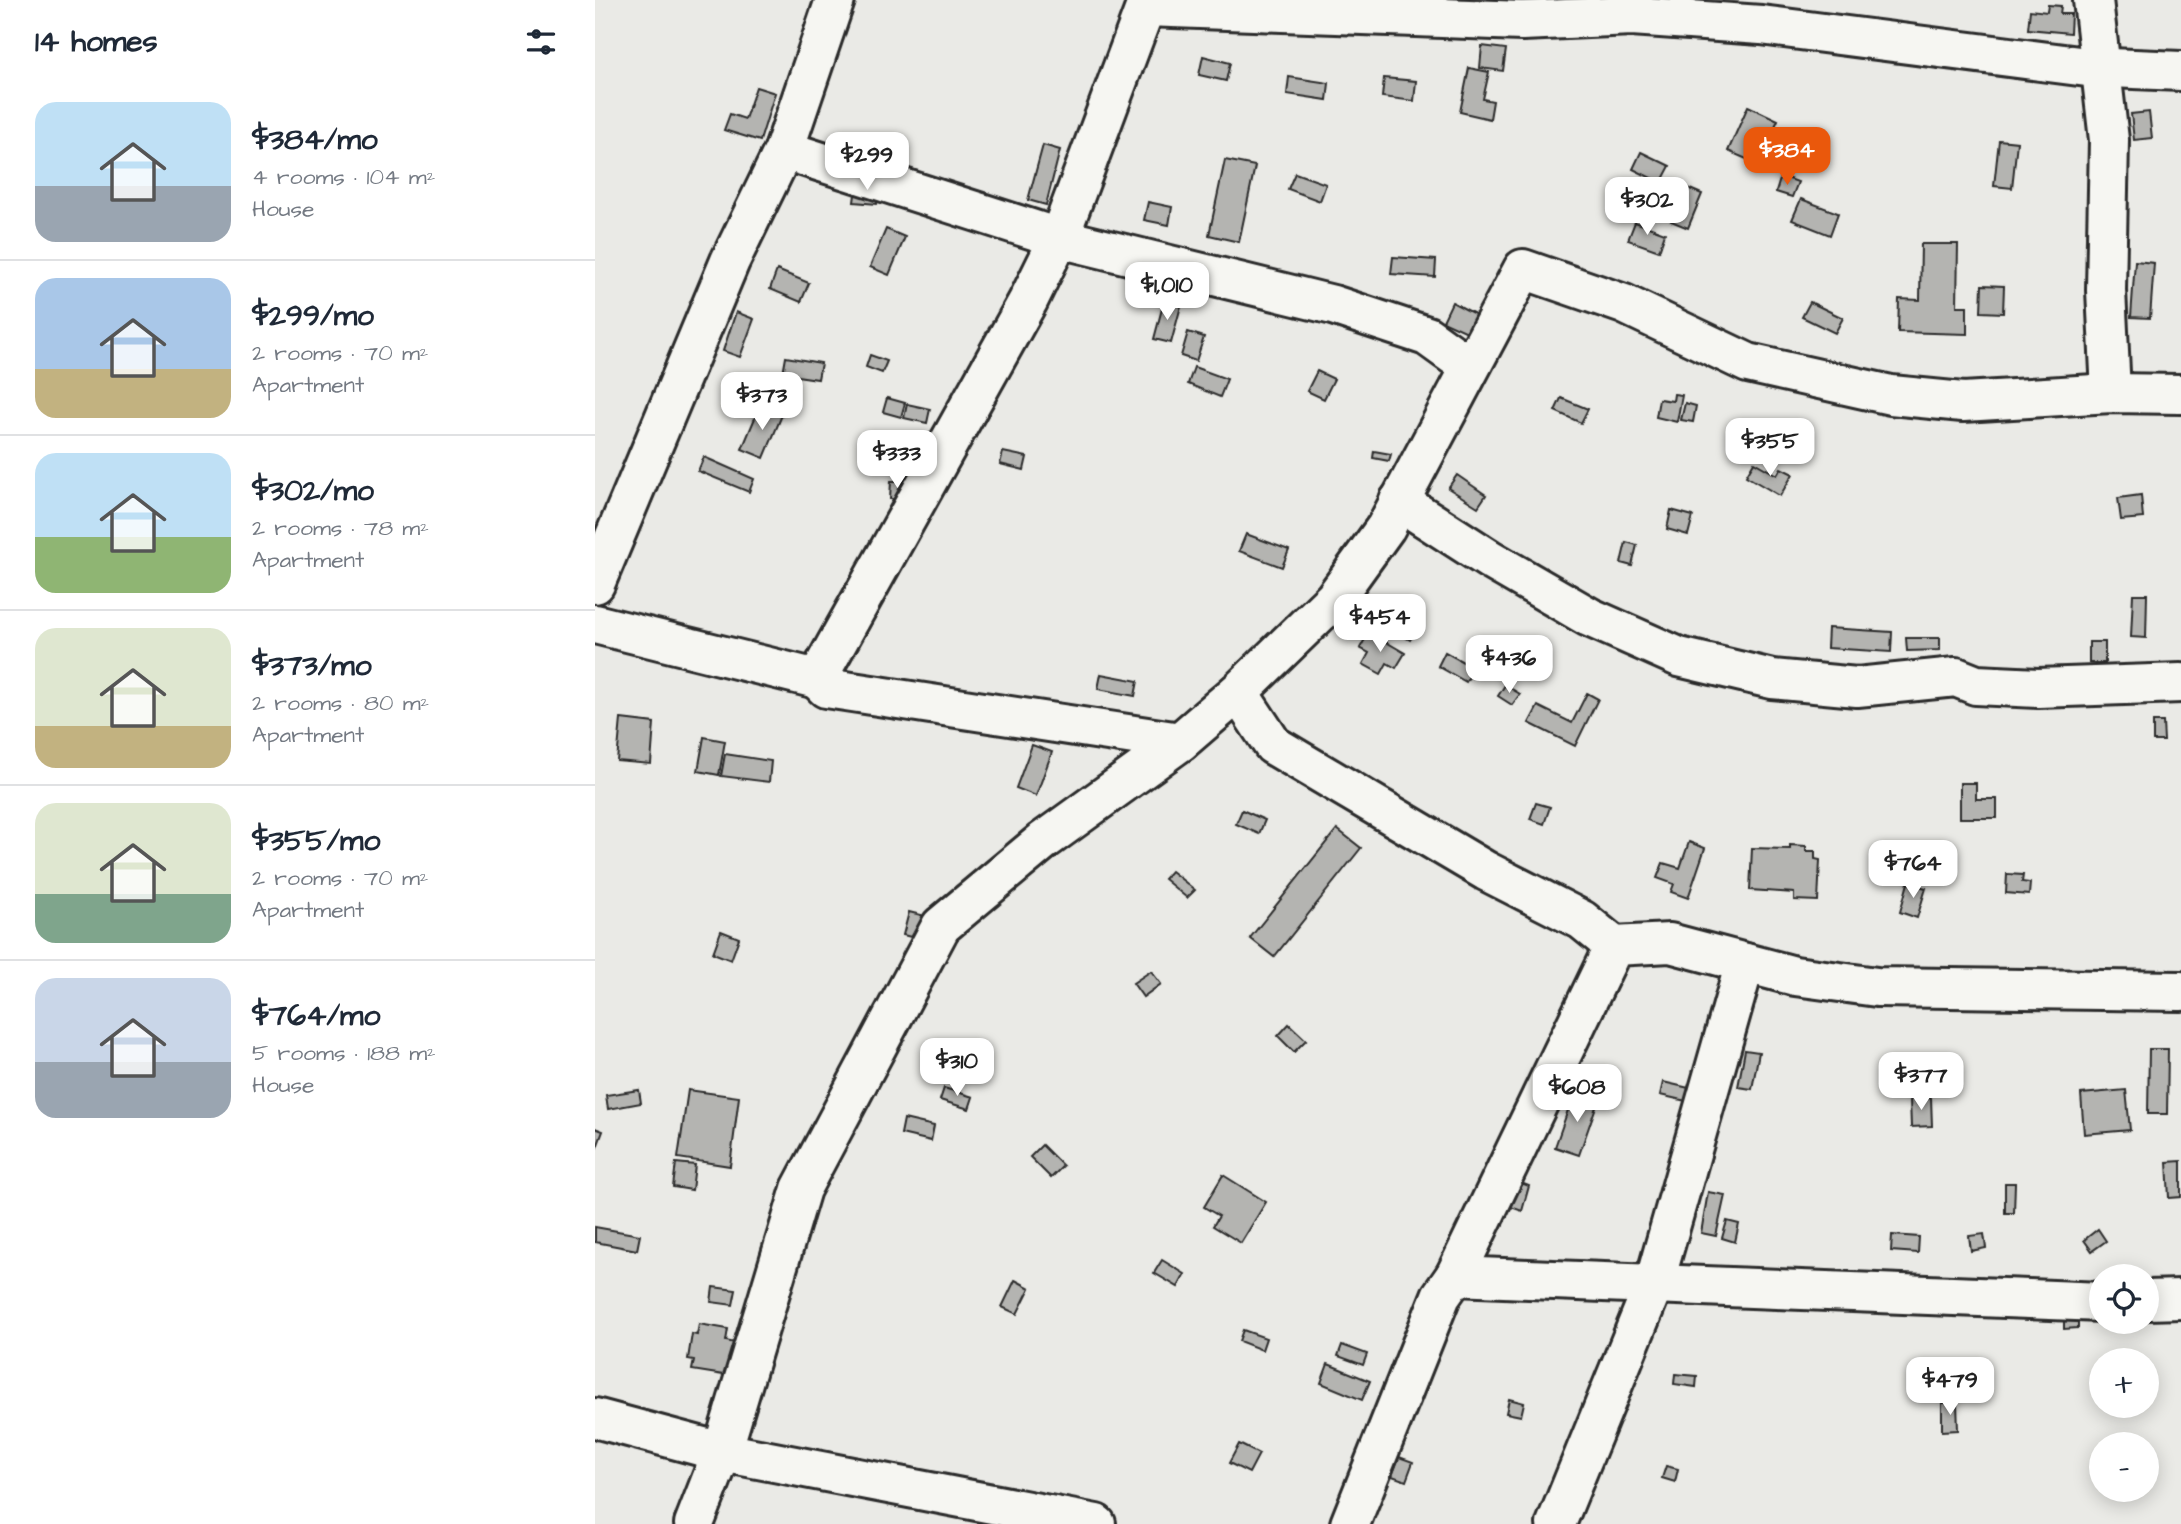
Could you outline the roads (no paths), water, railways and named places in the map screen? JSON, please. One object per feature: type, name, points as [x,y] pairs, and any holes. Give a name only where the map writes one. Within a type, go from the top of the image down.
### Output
[{"type":"street","points":[[595,584],[603,541],[730,261],[784,150],[835,0]]},
{"type":"street","points":[[2093,0],[2098,65],[2109,139],[2106,290],[2111,393]]},
{"type":"street","points":[[817,679],[1028,301],[1059,238],[1147,3],[1523,21],[1632,16],[1761,25],[2087,67],[2098,65],[2181,71]]},
{"type":"street","points":[[784,150],[1059,238],[1333,305],[1427,336],[1470,367]]},
{"type":"street","points":[[694,1524],[722,1452],[801,1189],[894,1018],[910,978],[941,926],[1043,841],[1180,742],[1238,692],[1334,599],[1362,563],[1399,501],[1523,269],[1624,304],[1748,363],[1891,395],[1963,402],[2111,393],[2181,394]]},
{"type":"street","points":[[1399,501],[1489,559],[1589,617],[1679,657],[1772,679],[1857,687],[1956,677],[1976,685],[2038,688],[2181,683]]},
{"type":"street","points":[[595,624],[817,679],[826,688],[1180,742]]},
{"type":"street","points":[[1238,692],[1273,745],[1486,871],[1582,920],[1613,946],[1670,943],[1795,976],[1877,987],[2181,991]]},
{"type":"street","points":[[1350,1524],[1441,1296],[1455,1276],[1613,946]]},
{"type":"street","points":[[1556,1524],[1654,1284],[1745,963]]},
{"type":"street","points":[[1455,1276],[2089,1301]]},
{"type":"street","points":[[2159,1300],[2181,1299]]},
{"type":"street","points":[[595,1418],[722,1452],[1048,1519],[1096,1524]]}]
